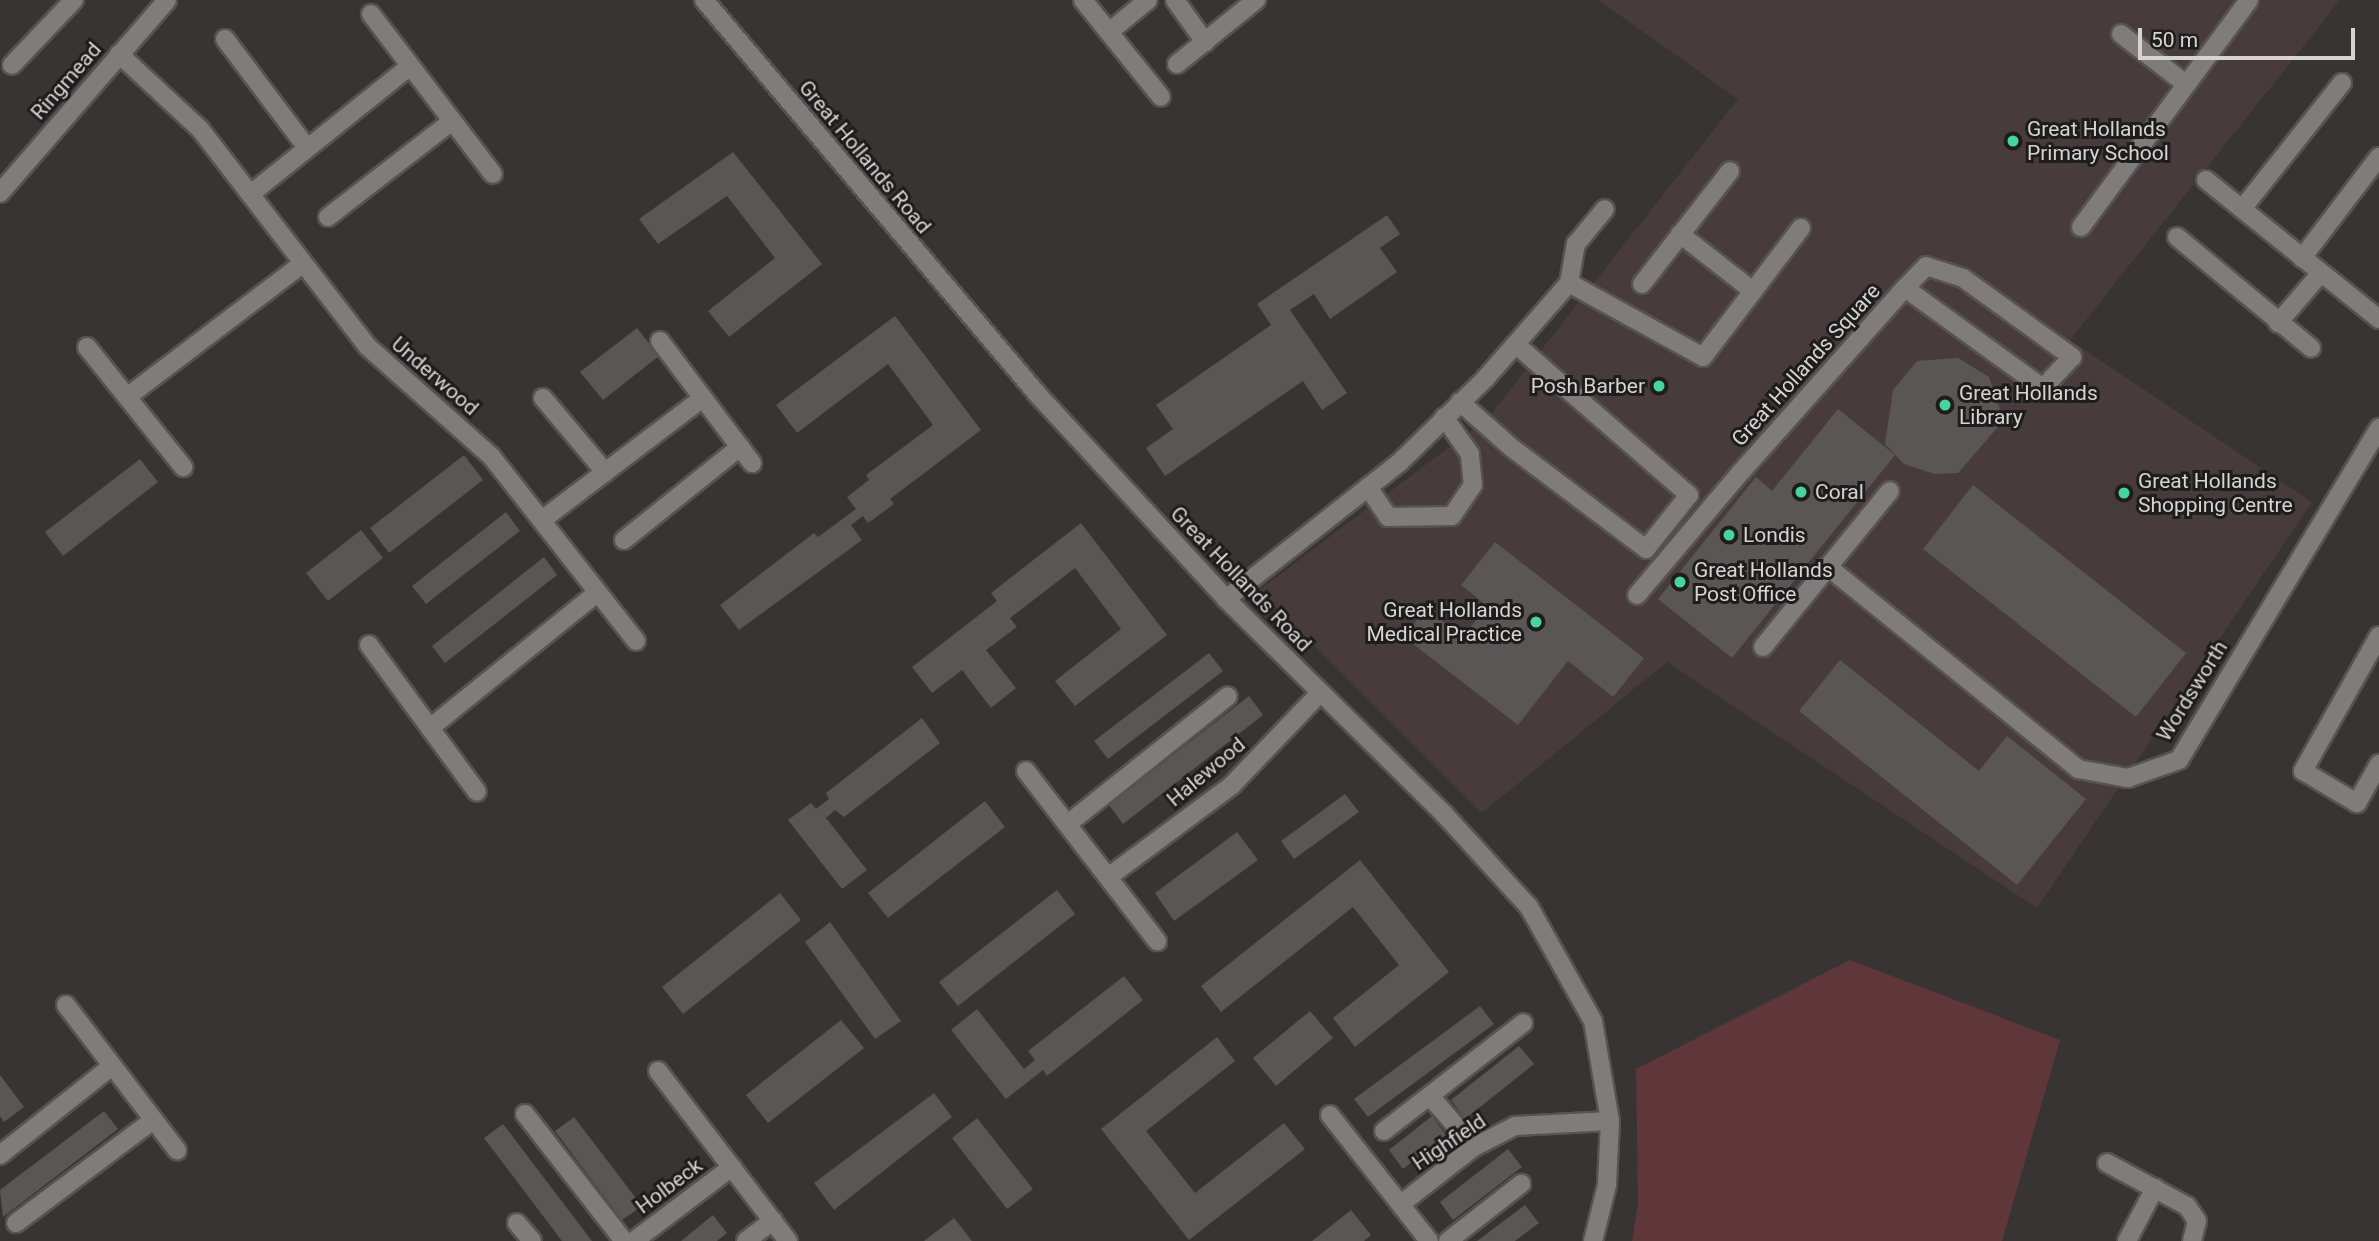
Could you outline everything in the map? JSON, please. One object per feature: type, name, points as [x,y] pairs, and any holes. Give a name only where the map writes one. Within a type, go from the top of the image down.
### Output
[{"type":"street","points":[[12,65],[75,0]]},
{"type":"street","name":"Ringmead","points":[[0,193],[167,0]]},
{"type":"street","name":"Great Hollands Road","points":[[704,0],[999,351],[1226,599],[1444,814],[1529,907],[1593,1021],[1610,1121],[1607,1185],[1593,1241]]},
{"type":"street","points":[[1083,0],[1161,97]]},
{"type":"street","points":[[1109,32],[1148,0]]},
{"type":"street","points":[[1175,0],[1205,41]]},
{"type":"street","points":[[1177,64],[1256,0]]},
{"type":"street","points":[[2081,227],[2249,0]]},
{"type":"street","points":[[371,15],[493,174]]},
{"type":"street","points":[[2121,34],[2186,84]]},
{"type":"street","points":[[225,38],[307,148]]},
{"type":"street","name":"Underwood","points":[[119,54],[200,129],[253,192],[302,264],[367,346],[491,456],[636,641]]},
{"type":"street","points":[[253,192],[410,66]]},
{"type":"street","points":[[2242,209],[2342,83]]},
{"type":"street","points":[[328,217],[452,121]]},
{"type":"street","points":[[2302,258],[2379,157]]},
{"type":"street","points":[[1642,284],[1730,171]]},
{"type":"street","points":[[2206,180],[2379,319]]},
{"type":"street","points":[[1226,599],[1368,487],[1460,402],[1516,344],[1569,283],[1576,244],[1605,209]]},
{"type":"street","points":[[1569,283],[1703,357],[1801,229]]},
{"type":"street","points":[[1680,234],[1753,291]]},
{"type":"street","points":[[2177,237],[2311,348]]},
{"type":"street","points":[[127,397],[302,264]]},
{"type":"street","name":"Great Hollands Square","points":[[1637,595],[1741,471],[1905,288],[1926,265],[1963,278],[2072,358],[2043,388],[1905,288]]},
{"type":"street","points":[[2278,323],[2321,273]]},
{"type":"street","points":[[660,341],[752,463]]},
{"type":"street","points":[[1460,402],[1512,448],[1646,549],[1689,495],[1561,387],[1516,344]]},
{"type":"street","points":[[88,347],[183,467]]},
{"type":"street","points":[[542,398],[606,472]]},
{"type":"street","points":[[542,520],[703,398]]},
{"type":"street","points":[[1368,487],[1388,517],[1452,516],[1473,485],[1470,454],[1444,416]]},
{"type":"street","name":"Wordsworth","points":[[1828,567],[2078,769],[2128,778],[2179,760],[2379,428]]},
{"type":"street","points":[[624,540],[740,447]]},
{"type":"street","points":[[1763,647],[1891,491]]},
{"type":"street","points":[[430,728],[597,593]]},
{"type":"street","points":[[2379,636],[2303,771],[2357,803],[2379,764]]},
{"type":"street","points":[[369,645],[477,792]]},
{"type":"street","name":"Halewood","points":[[1111,876],[1232,785],[1320,693]]},
{"type":"street","points":[[1069,823],[1228,696]]},
{"type":"street","points":[[1026,771],[1111,876],[1157,941]]},
{"type":"street","points":[[66,1005],[177,1150]]},
{"type":"street","points":[[1384,1131],[1523,1023]]},
{"type":"street","points":[[1,1152],[112,1066]]},
{"type":"street","name":"Holbeck","points":[[658,1071],[788,1241]]},
{"type":"street","points":[[1430,1096],[1474,1147]]},
{"type":"street","points":[[524,1114],[624,1241]]},
{"type":"street","points":[[1330,1115],[1429,1241]]},
{"type":"street","points":[[16,1223],[153,1120]]},
{"type":"street","name":"Highfield","points":[[1401,1204],[1474,1147],[1515,1126],[1610,1121]]},
{"type":"street","points":[[2107,1163],[2155,1188],[2192,1213],[2197,1221],[2192,1241]]},
{"type":"street","name":"Holbeck","points":[[634,1241],[732,1167]]},
{"type":"street","points":[[1448,1241],[1521,1184]]},
{"type":"street","points":[[2127,1241],[2155,1188]]},
{"type":"street","points":[[747,1241],[772,1221]]},
{"type":"street","points":[[517,1223],[532,1241]]},
{"type":"shaded area","points":[[1598,0],[2340,0],[2070,340],[2312,502],[2037,908],[1667,662],[1482,813],[1259,590],[1488,418],[1738,99]]},
{"type":"shaded area","points":[[1850,960],[2060,1040],[2002,1241],[1632,1241],[1638,1204],[1636,1069]]},
{"type":"building","points":[[733,152],[822,264],[729,337],[708,311],[775,258],[727,196],[658,244],[639,219]]},
{"type":"building","points":[[1387,215],[1400,234],[1380,248],[1397,272],[1330,319],[1314,294],[1290,310],[1347,393],[1322,410],[1303,381],[1165,476],[1146,448],[1173,429],[1156,405],[1271,325],[1257,304]]},
{"type":"building","points":[[895,316],[981,430],[890,499],[894,504],[868,523],[863,516],[851,525],[862,540],[739,630],[720,605],[814,533],[818,537],[856,509],[847,497],[869,480],[866,475],[933,425],[888,364],[797,433],[776,405]]},
{"type":"building","points":[[637,328],[659,356],[603,400],[580,372]]},
{"type":"building","name":"Great Hollands Library","points":[[1958,358],[1989,377],[2004,420],[1958,473],[1935,474],[1904,464],[1885,444],[1893,390],[1917,361]]},
{"type":"building","points":[[1838,409],[1895,455],[1732,658],[1658,599],[1756,477],[1772,491]]},
{"type":"building","points":[[464,455],[483,480],[389,553],[370,528]]},
{"type":"building","points":[[140,459],[158,482],[63,556],[45,532]]},
{"type":"building","points":[[1973,485],[2186,653],[2136,717],[1923,549]]},
{"type":"building","points":[[506,512],[520,531],[426,604],[412,586]]},
{"type":"building","points":[[1081,523],[1167,635],[1075,706],[1055,681],[1121,629],[1075,568],[1010,618],[1017,627],[986,650],[1016,688],[991,708],[962,670],[932,693],[912,667],[997,601],[991,593]]},
{"type":"building","points":[[361,530],[383,558],[328,601],[306,573]]},
{"type":"building","name":"Great Hollands Medical Practice","points":[[1495,542],[1644,658],[1613,697],[1568,661],[1518,725],[1404,637],[1426,608],[1463,637],[1487,606],[1461,585]]},
{"type":"building","points":[[544,557],[557,575],[445,663],[432,646]]},
{"type":"building","points":[[1209,653],[1223,671],[1108,759],[1094,741]]},
{"type":"building","points":[[1840,660],[1979,771],[2007,736],[2086,799],[2017,885],[1799,711]]},
{"type":"building","points":[[1249,696],[1263,715],[1123,824],[1109,805]]},
{"type":"building","points":[[922,718],[940,743],[844,817],[835,810],[826,818],[867,870],[842,889],[788,820],[811,803],[816,809],[829,799],[826,793]]},
{"type":"building","points":[[1345,794],[1359,812],[1294,859],[1281,841]]},
{"type":"building","points":[[985,801],[1005,827],[888,918],[868,893]]},
{"type":"building","points":[[1237,832],[1258,860],[1174,921],[1155,893]]},
{"type":"building","points":[[1360,860],[1449,972],[1355,1047],[1333,1018],[1399,965],[1353,907],[1221,1012],[1201,986]]},
{"type":"building","points":[[1057,890],[1075,914],[958,1006],[939,982]]},
{"type":"building","points":[[780,893],[801,920],[683,1014],[662,987]]},
{"type":"building","points":[[830,922],[901,1021],[875,1039],[805,942]]},
{"type":"building","points":[[1124,976],[1143,1000],[1047,1076],[1043,1070],[1006,1099],[951,1030],[977,1009],[1024,1069],[1035,1060],[1028,1051]]},
{"type":"building","points":[[1480,1006],[1494,1024],[1368,1117],[1354,1099]]},
{"type":"building","points":[[1310,1011],[1333,1038],[1276,1086],[1253,1058]]},
{"type":"building","points":[[841,1020],[864,1048],[768,1123],[746,1095]]},
{"type":"building","points":[[1217,1037],[1235,1061],[1146,1131],[1195,1193],[1284,1123],[1305,1149],[1189,1240],[1101,1129]]},
{"type":"building","points":[[1519,1046],[1534,1064],[1465,1119],[1451,1100]]},
{"type":"building","points":[[0,1075],[24,1107],[4,1122],[0,1116]]},
{"type":"building","points":[[934,1093],[952,1117],[834,1210],[814,1183]]},
{"type":"building","points":[[104,1111],[118,1129],[3,1217],[0,1190]]},
{"type":"building","points":[[1432,1116],[1446,1135],[1403,1169],[1389,1150]]},
{"type":"building","points":[[574,1117],[642,1206],[622,1220],[555,1131]]},
{"type":"building","points":[[977,1118],[1033,1189],[1007,1209],[952,1138]]},
{"type":"building","points":[[503,1124],[592,1241],[562,1241],[484,1138]]},
{"type":"building","points":[[1508,1149],[1522,1167],[1453,1220],[1440,1202]]},
{"type":"building","points":[[1525,1205],[1539,1223],[1515,1241],[1477,1241]]},
{"type":"building","points":[[1351,1210],[1371,1235],[1364,1241],[1312,1241]]},
{"type":"building","points":[[713,1215],[727,1233],[717,1241],[681,1241]]},
{"type":"building","points":[[954,1218],[972,1241],[924,1241]]},
{"type":"place","name":"Great Hollands Primary School","points":[[2013,141]]},
{"type":"place","name":"Posh Barber","points":[[1659,386]]},
{"type":"place","name":"Great Hollands Library","points":[[1945,405]]},
{"type":"place","name":"Coral","points":[[1801,492]]},
{"type":"place","name":"Great Hollands Shopping Centre","points":[[2124,493]]},
{"type":"place","name":"Londis","points":[[1729,535]]},
{"type":"place","name":"Great Hollands Post Office","points":[[1680,582]]},
{"type":"place","name":"Great Hollands Medical Practice","points":[[1536,622]]}]
